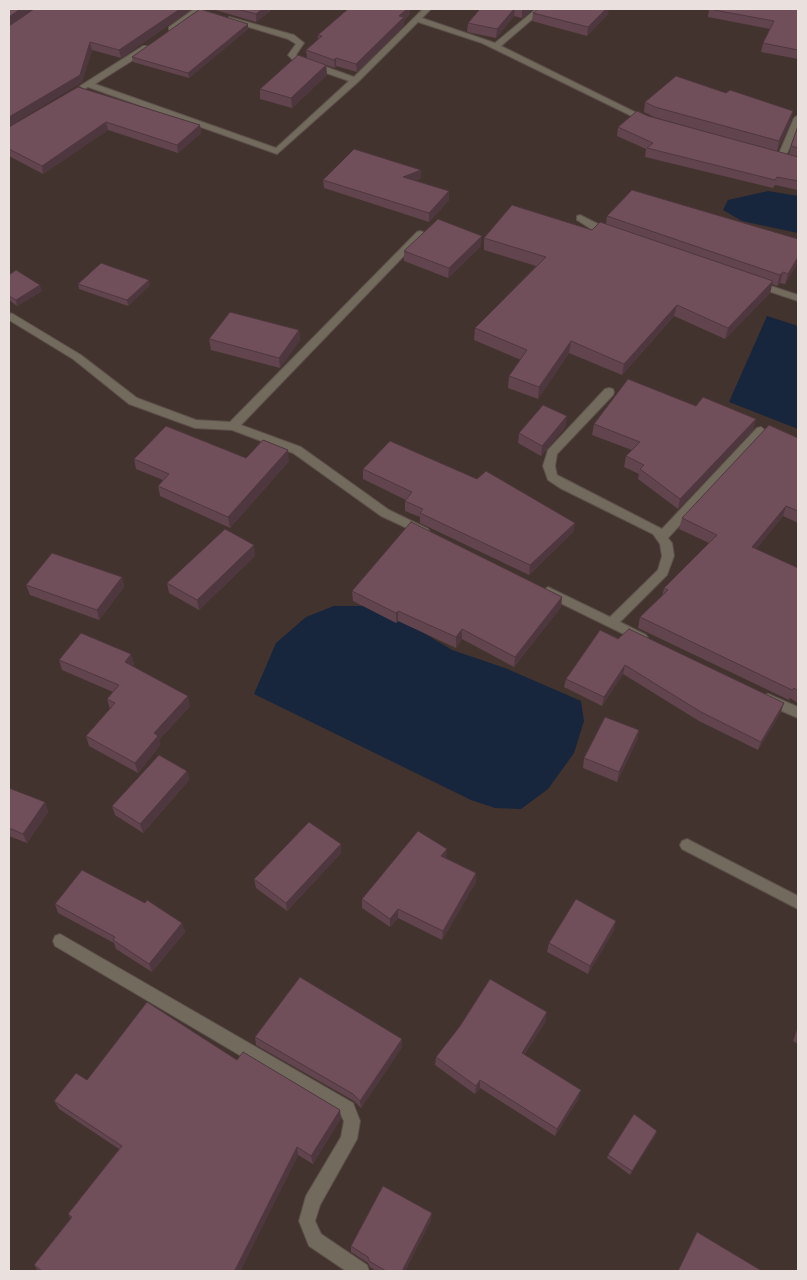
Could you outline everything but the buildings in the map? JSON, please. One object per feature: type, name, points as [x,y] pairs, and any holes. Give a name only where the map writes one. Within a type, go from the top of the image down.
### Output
[{"type":"street","points":[[162,36],[199,9],[208,12]]},
{"type":"street","points":[[88,84],[277,151],[355,80],[426,9]]},
{"type":"street","points":[[496,47],[540,9]]},
{"type":"street","points":[[227,18],[292,38],[300,44],[292,55],[298,60],[355,80]]},
{"type":"street","points":[[416,20],[496,47],[548,74],[659,124]]},
{"type":"street","points":[[72,93],[113,70],[154,42]]},
{"type":"street","points":[[782,158],[798,118]]},
{"type":"street","points":[[580,218],[594,227],[621,237]]},
{"type":"street","points":[[233,426],[420,234]]},
{"type":"street","points":[[749,282],[798,298]]},
{"type":"street","points":[[9,316],[77,357],[133,401],[195,424],[233,426],[297,450],[386,513],[438,538]]},
{"type":"street","points":[[609,392],[552,453],[549,466],[552,477],[564,485],[657,531],[666,543],[668,556],[663,572],[611,623]]},
{"type":"street","points":[[662,537],[761,431]]},
{"type":"street","points":[[533,585],[656,644]]},
{"type":"street","points":[[754,692],[798,713]]},
{"type":"street","points":[[687,845],[798,903]]},
{"type":"street","points":[[60,941],[347,1109],[352,1121],[349,1139],[312,1202],[308,1221],[315,1240],[361,1271]]},
{"type":"water","points":[[768,191],[798,196],[798,233],[742,221],[723,210],[728,200]]},
{"type":"water","points":[[767,316],[798,326],[798,429],[729,402]]},
{"type":"water","points":[[334,606],[379,606],[452,650],[505,668],[581,701],[584,721],[574,753],[548,789],[521,809],[495,808],[471,800],[254,694],[276,643],[306,617]]}]
